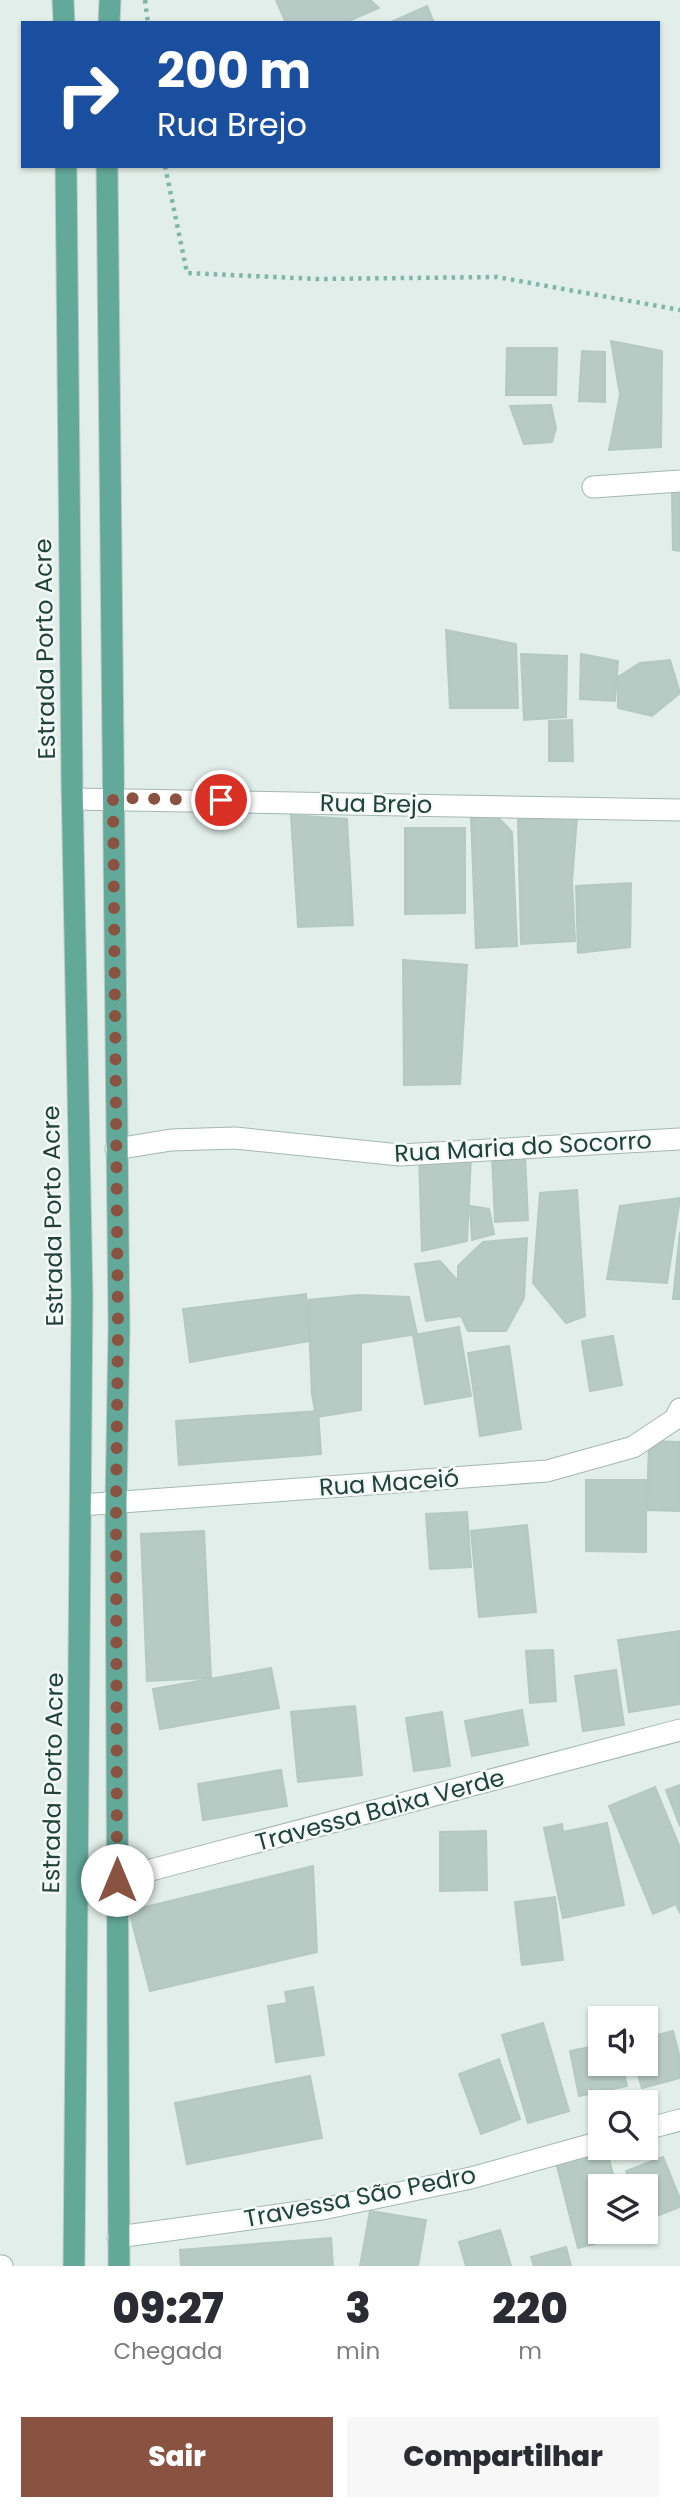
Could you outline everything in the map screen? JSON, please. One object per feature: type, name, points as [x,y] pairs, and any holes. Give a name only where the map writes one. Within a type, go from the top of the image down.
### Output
[{"type":"main road","points":[[63,0],[64,21]]},
{"type":"main road","points":[[109,21],[110,0]]},
{"type":"main road","name":"Estrada Porto Acre","points":[[66,168],[82,1296],[74,2266]]},
{"type":"main road","points":[[107,168],[118,1328],[116,1504],[119,2266]]},
{"type":"street","points":[[593,487],[680,481]]},
{"type":"street","name":"Rua Brejo","points":[[73,799],[680,810]]},
{"type":"street","name":"Rua Maria do Socorro","points":[[116,1149],[171,1140],[235,1138],[400,1156],[680,1139]]},
{"type":"street","name":"Rua Maceió","points":[[81,1505],[547,1471],[633,1447],[675,1419],[680,1409]]},
{"type":"street","name":"Travessa Baixa Verde","points":[[78,1883],[117,1880],[680,1730]]},
{"type":"street","points":[[658,2126],[680,2120]]},
{"type":"street","name":"Travessa São Pedro","points":[[118,2237],[322,2210],[471,2178],[588,2145]]},
{"type":"path","points":[[145,0],[148,21]]},
{"type":"path","points":[[165,168],[187,273],[318,279],[497,277],[680,310]]},
{"type":"building","points":[[276,0],[370,0],[379,8],[349,21],[285,21]]},
{"type":"building","points":[[427,6],[433,21],[393,21]]},
{"type":"building","points":[[611,341],[662,351],[661,447],[609,450],[620,395]]},
{"type":"building","points":[[507,348],[557,348],[556,395],[506,395]]},
{"type":"building","points":[[582,351],[605,352],[605,402],[579,401]]},
{"type":"building","points":[[551,405],[556,428],[552,442],[524,444],[510,406]]},
{"type":"building","points":[[672,491],[680,491],[680,551],[673,550]]},
{"type":"building","points":[[446,630],[516,644],[518,708],[450,708]]},
{"type":"building","points":[[521,654],[567,656],[566,717],[524,720]]},
{"type":"building","points":[[581,654],[618,661],[615,701],[580,699]]},
{"type":"building","points":[[670,660],[680,693],[652,716],[618,708],[618,677],[640,663]]},
{"type":"building","points":[[572,720],[573,761],[549,761],[549,721]]},
{"type":"building","points":[[291,815],[347,819],[353,925],[298,927]]},
{"type":"building","points":[[497,816],[512,832],[517,946],[476,948],[471,817]]},
{"type":"building","points":[[577,818],[572,881],[575,941],[521,944],[518,820]]},
{"type":"building","points":[[405,828],[465,828],[465,913],[405,914]]},
{"type":"building","points":[[631,883],[630,947],[578,953],[576,886]]},
{"type":"building","points":[[403,960],[467,965],[460,1084],[404,1085]]},
{"type":"building","points":[[525,1155],[528,1220],[495,1222],[492,1156]]},
{"type":"building","points":[[419,1156],[471,1156],[467,1241],[422,1251]]},
{"type":"building","points":[[577,1190],[585,1316],[566,1323],[533,1283],[540,1193]]},
{"type":"building","points":[[680,1198],[667,1283],[607,1279],[620,1206]]},
{"type":"building","points":[[470,1206],[489,1209],[494,1234],[472,1240]]},
{"type":"building","points":[[680,1232],[680,1299],[673,1299]]},
{"type":"building","points":[[527,1238],[524,1298],[506,1331],[468,1331],[461,1316],[426,1321],[415,1264],[440,1261],[458,1281],[458,1266],[483,1242]]},
{"type":"building","points":[[306,1294],[309,1341],[190,1362],[183,1309]]},
{"type":"building","points":[[359,1295],[409,1297],[417,1334],[361,1343],[361,1410],[316,1417],[312,1394],[308,1300]]},
{"type":"building","points":[[459,1327],[471,1396],[425,1404],[413,1335]]},
{"type":"building","points":[[613,1336],[622,1385],[590,1391],[582,1341]]},
{"type":"building","points":[[509,1346],[521,1429],[480,1436],[468,1353]]},
{"type":"building","points":[[318,1411],[321,1454],[179,1465],[176,1421]]},
{"type":"building","points":[[649,1441],[680,1442],[680,1511],[647,1510]]},
{"type":"building","points":[[586,1480],[646,1480],[646,1552],[586,1551]]},
{"type":"building","points":[[467,1512],[471,1567],[430,1569],[426,1514]]},
{"type":"building","points":[[527,1525],[536,1612],[479,1617],[471,1531]]},
{"type":"building","points":[[204,1531],[211,1678],[147,1681],[141,1534]]},
{"type":"building","points":[[680,1631],[680,1704],[629,1712],[618,1640]]},
{"type":"building","points":[[553,1650],[556,1701],[530,1703],[526,1651]]},
{"type":"building","points":[[271,1668],[279,1708],[160,1729],[153,1689]]},
{"type":"building","points":[[616,1670],[624,1725],[583,1731],[575,1676]]},
{"type":"building","points":[[355,1706],[362,1775],[298,1782],[291,1712]]},
{"type":"building","points":[[522,1710],[528,1745],[472,1756],[465,1721]]},
{"type":"building","points":[[442,1712],[450,1766],[414,1771],[406,1718]]},
{"type":"building","points":[[281,1770],[287,1806],[203,1820],[198,1784]]},
{"type":"building","points":[[680,1785],[680,1826],[666,1790]]},
{"type":"building","points":[[655,1787],[680,1848],[680,1913],[676,1904],[653,1914],[609,1806]]},
{"type":"building","points":[[607,1823],[624,1905],[563,1918],[544,1828],[562,1824],[563,1832]]},
{"type":"building","points":[[486,1831],[487,1890],[440,1891],[440,1832]]},
{"type":"building","points":[[313,1866],[317,1952],[150,1991],[129,1911]]},
{"type":"building","points":[[555,1897],[563,1960],[522,1965],[515,1902]]},
{"type":"building","points":[[313,1987],[324,2055],[276,2062],[268,2006],[287,2003],[285,1992]]},
{"type":"building","points":[[543,2023],[569,2111],[528,2123],[502,2035]]},
{"type":"building","points":[[673,2031],[680,2058],[680,2078],[642,2088],[638,2076],[658,2076],[658,2035]]},
{"type":"building","points":[[588,2047],[588,2076],[625,2076],[627,2086],[588,2090],[588,2094],[579,2096],[570,2051]]},
{"type":"building","points":[[499,2059],[520,2119],[481,2134],[459,2074]]},
{"type":"building","points":[[310,2076],[322,2138],[187,2164],[175,2103]]},
{"type":"building","points":[[588,2151],[588,2160],[609,2160],[613,2174],[588,2174],[588,2244],[594,2244],[578,2248],[555,2158]]},
{"type":"building","points":[[663,2157],[680,2199],[680,2207],[658,2215],[658,2174],[627,2174],[626,2171]]},
{"type":"building","points":[[370,2211],[426,2220],[418,2266],[360,2266]]},
{"type":"building","points":[[500,2230],[511,2266],[466,2266],[459,2242]]},
{"type":"building","points":[[331,2238],[333,2266],[181,2266],[180,2250]]},
{"type":"building","points":[[566,2247],[571,2266],[534,2266],[531,2257]]},
{"type":"route","points":[[117,1880],[118,1328],[113,798],[221,800]]}]
